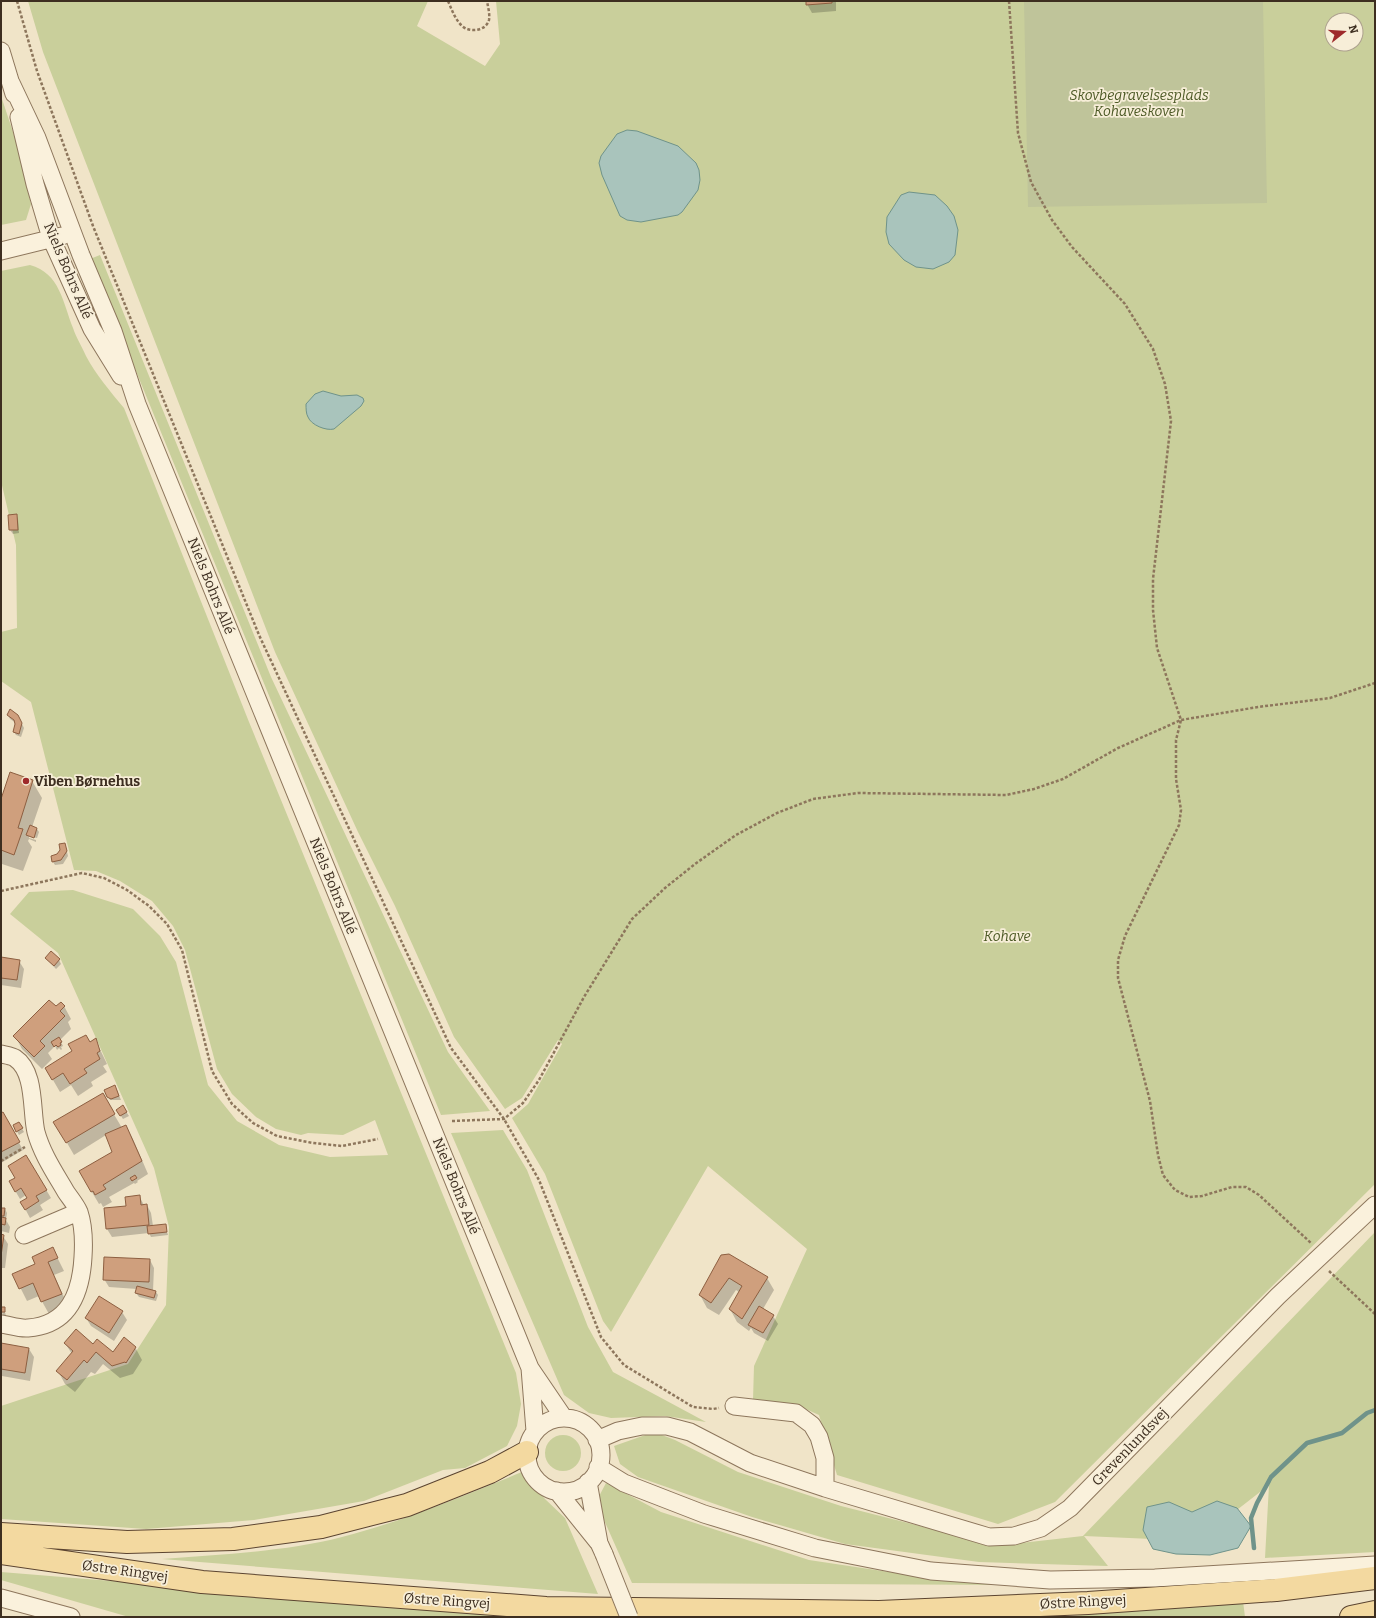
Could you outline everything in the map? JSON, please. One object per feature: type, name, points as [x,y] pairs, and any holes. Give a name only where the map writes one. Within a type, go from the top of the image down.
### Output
[{"type":"main road","points":[[1,1534],[127,1542],[233,1539],[321,1527],[408,1505],[490,1472],[527,1452]]},
{"type":"main road","name":"Østre Ringvej","points":[[1,1554],[202,1582],[546,1608],[879,1612],[1088,1603],[1276,1590],[1375,1578]]},
{"type":"main road","points":[[1351,1617],[1375,1612]]},
{"type":"street","name":"Niels Bohrs Allé","points":[[1,51],[11,82],[35,184],[51,238],[92,329],[137,404]]},
{"type":"street","name":"Niels Bohrs Allé","points":[[11,82],[37,138],[113,331],[137,404],[530,1368],[564,1418]]},
{"type":"street","points":[[1,251],[74,233]]},
{"type":"street","points":[[1,1054],[15,1058],[24,1068],[31,1087],[36,1132],[46,1158],[78,1212],[84,1233],[82,1276],[78,1292],[70,1306],[58,1318],[43,1325],[27,1328],[1,1324]]},
{"type":"street","name":"Grevenlundsvej","points":[[597,1440],[618,1431],[642,1426],[667,1426],[690,1432],[750,1463],[825,1488],[989,1537],[1014,1536],[1041,1528],[1070,1508],[1278,1296],[1375,1205]]},
{"type":"street","points":[[24,1234],[78,1212]]},
{"type":"street","name":"Niels Bohrs Allé","points":[[530,1368],[535,1432]]},
{"type":"street","points":[[734,1406],[796,1413],[812,1425],[819,1437],[825,1458],[825,1488]]},
{"type":"street","points":[[564,1418],[571,1418],[584,1424],[594,1434],[600,1453],[598,1467],[588,1482],[570,1491],[557,1491],[544,1486],[534,1477],[528,1465],[527,1452],[528,1444],[535,1432],[548,1421],[564,1418]]},
{"type":"street","points":[[598,1467],[624,1483],[704,1514],[815,1548],[931,1570],[1050,1580],[1147,1579],[1375,1565]]},
{"type":"street","points":[[588,1482],[602,1549],[629,1617]]},
{"type":"street","points":[[557,1491],[602,1549]]},
{"type":"street","points":[[1,1598],[71,1617]]},
{"type":"path","points":[[17,1],[37,72],[94,226],[259,635],[450,1048],[504,1119],[539,1180],[601,1338],[624,1365],[693,1408],[713,1409],[734,1406]]},
{"type":"path","points":[[448,1],[456,18],[462,25],[467,29],[475,30],[486,24],[489,19],[487,1]]},
{"type":"path","points":[[1009,1],[1018,133],[1031,182],[1052,220],[1072,247],[1125,304],[1154,349],[1165,384],[1171,421],[1154,579],[1153,610],[1157,648],[1181,720],[1176,740],[1176,779],[1180,810],[1179,825],[1125,936],[1118,960],[1118,978],[1150,1101],[1161,1169],[1163,1175],[1175,1190],[1189,1197],[1202,1196],[1232,1187],[1246,1187],[1259,1195],[1375,1314]]},
{"type":"path","points":[[452,1121],[504,1119],[523,1103],[539,1080],[584,997],[632,919],[665,888],[696,864],[736,835],[777,813],[813,799],[858,794],[1006,795],[1034,789],[1063,779],[1118,748],[1181,720],[1258,707],[1330,698],[1375,683]]},
{"type":"path","points":[[1,891],[82,873],[104,878],[127,890],[149,906],[167,924],[182,950],[212,1071],[232,1104],[253,1123],[278,1136],[314,1143],[342,1146],[378,1139]]},
{"type":"path","points":[[1,1161],[39,1139]]},
{"type":"green space","name":"Kohave","points":[[28,1],[428,1],[417,26],[485,66],[500,44],[496,1],[1375,1],[1375,1184],[1055,1502],[998,1524],[837,1475],[819,1415],[799,1406],[753,1400],[754,1366],[807,1249],[708,1166],[611,1332],[603,1321],[545,1174],[512,1118],[528,1104],[562,1044],[558,1040],[522,1098],[505,1109],[454,1037],[395,906],[358,832],[275,652],[43,52]]},
{"type":"green space","name":"Skovbegravelsesplads Kohaveskoven","points":[[1024,1],[1263,1],[1267,203],[1028,207]]},
{"type":"green space","points":[[1,96],[15,138],[31,204],[26,220],[1,225]]},
{"type":"green space","points":[[100,255],[271,677],[448,1052],[490,1111],[441,1115],[90,259]]},
{"type":"green space","points":[[30,265],[40,269],[54,282],[63,299],[74,331],[86,356],[108,389],[124,408],[249,722],[516,1373],[521,1404],[517,1426],[507,1446],[465,1468],[443,1470],[364,1501],[254,1520],[146,1529],[1,1519],[1,1406],[128,1364],[166,1305],[169,1227],[154,1168],[58,953],[10,914],[29,892],[73,890],[133,909],[160,936],[176,962],[208,1085],[237,1121],[279,1145],[330,1157],[388,1155],[375,1120],[343,1135],[308,1133],[301,1135],[276,1129],[256,1117],[232,1094],[217,1069],[185,950],[173,926],[152,901],[120,881],[96,871],[74,870],[31,702],[1,681],[1,632],[17,628],[16,545],[1,481],[1,271]]},
{"type":"green space","points":[[503,1130],[527,1170],[588,1327],[613,1372],[706,1422],[665,1416],[611,1418],[589,1413],[564,1395],[451,1133]]},
{"type":"green space","points":[[1375,1232],[1375,1552],[1265,1558],[1269,1485],[1197,1541],[1084,1536],[1108,1566],[979,1562],[845,1544],[752,1517],[638,1477],[620,1464],[614,1446],[654,1432],[675,1440],[738,1472],[841,1506],[983,1542],[1021,1543],[1083,1536]]},
{"type":"green space","points":[[567,1435],[576,1440],[580,1446],[580,1460],[576,1466],[567,1471],[559,1471],[550,1466],[546,1460],[545,1449],[550,1440],[556,1436]]},
{"type":"green space","points":[[522,1472],[545,1499],[565,1518],[598,1594],[162,1559],[275,1549],[342,1537],[411,1516]]},
{"type":"green space","points":[[606,1483],[661,1512],[809,1560],[896,1573],[1030,1585],[632,1583],[596,1502]]},
{"type":"green space","points":[[1,1572],[555,1617],[129,1617],[1,1580]]},
{"type":"green space","points":[[1243,1601],[1245,1617],[1058,1617]]},
{"type":"water","points":[[627,130],[637,131],[678,146],[696,163],[699,170],[700,180],[698,190],[682,212],[678,215],[641,222],[627,220],[620,216],[602,175],[599,163],[601,156],[617,134]]},
{"type":"water","points":[[909,192],[935,195],[947,206],[954,216],[958,230],[955,255],[949,262],[933,269],[916,267],[904,260],[889,244],[886,232],[887,217],[901,195]]},
{"type":"water","points":[[323,391],[341,396],[357,395],[363,398],[364,401],[361,406],[334,429],[323,428],[312,423],[306,411],[306,404],[315,394]]},
{"type":"water","points":[[1217,1501],[1237,1508],[1251,1526],[1238,1548],[1210,1555],[1176,1554],[1153,1549],[1143,1530],[1147,1507],[1169,1502],[1192,1512]]},
{"type":"building","points":[[806,1],[832,1],[832,3],[806,5]]},
{"type":"building","points":[[17,514],[18,530],[9,530],[8,515]]},
{"type":"building","points":[[10,709],[18,715],[22,723],[19,734],[13,732],[15,724],[14,720],[7,715]]},
{"type":"building","points":[[10,772],[33,780],[18,828],[23,829],[14,855],[1,850],[1,799]]},
{"type":"building","points":[[30,825],[37,828],[34,838],[26,835]]},
{"type":"building","points":[[65,843],[67,851],[61,860],[52,862],[51,856],[57,854],[60,850],[59,844]]},
{"type":"building","points":[[51,951],[60,959],[54,966],[45,958]]},
{"type":"building","points":[[1,957],[20,960],[17,980],[1,978]]},
{"type":"building","points":[[49,1000],[56,1006],[61,1002],[65,1006],[60,1011],[65,1016],[40,1041],[45,1046],[34,1057],[13,1036]]},
{"type":"building","points":[[86,1035],[90,1042],[96,1038],[100,1051],[97,1053],[100,1059],[84,1069],[87,1073],[70,1084],[63,1073],[52,1080],[45,1068],[72,1051],[68,1044]]},
{"type":"building","points":[[59,1037],[62,1042],[60,1043],[61,1045],[58,1047],[56,1045],[54,1047],[51,1042]]},
{"type":"building","points":[[115,1085],[119,1096],[111,1099],[107,1097],[104,1090]]},
{"type":"building","points":[[103,1093],[115,1114],[66,1143],[53,1122]]},
{"type":"building","points":[[123,1105],[127,1112],[120,1116],[116,1110]]},
{"type":"building","points":[[3,1112],[20,1142],[1,1152],[1,1113]]},
{"type":"building","points":[[19,1122],[23,1128],[16,1132],[13,1125]]},
{"type":"building","points":[[126,1125],[142,1161],[103,1185],[106,1189],[95,1195],[93,1191],[91,1192],[79,1171],[112,1152],[105,1134]]},
{"type":"building","points":[[26,1155],[47,1190],[36,1196],[39,1201],[25,1210],[20,1202],[27,1198],[21,1188],[15,1192],[9,1181],[15,1178],[8,1166]]},
{"type":"building","points":[[135,1175],[137,1178],[132,1181],[130,1178]]},
{"type":"building","points":[[140,1195],[141,1205],[147,1204],[149,1225],[106,1229],[104,1208],[126,1206],[125,1197]]},
{"type":"building","points":[[1,1208],[5,1208],[4,1216],[1,1216]]},
{"type":"building","points":[[1,1217],[6,1218],[5,1225],[1,1224]]},
{"type":"building","points":[[166,1224],[167,1232],[148,1234],[147,1226]]},
{"type":"building","points":[[1,1234],[4,1235],[1,1256]]},
{"type":"building","points":[[53,1247],[58,1258],[48,1262],[62,1294],[41,1302],[33,1283],[19,1289],[12,1274],[35,1264],[32,1257]]},
{"type":"building","points":[[729,1254],[768,1277],[742,1319],[729,1309],[742,1286],[729,1278],[711,1303],[699,1295],[721,1255]]},
{"type":"building","points":[[104,1257],[150,1259],[149,1282],[103,1280]]},
{"type":"building","points":[[137,1286],[156,1291],[154,1298],[135,1293]]},
{"type":"building","points":[[99,1296],[123,1311],[109,1333],[85,1318]]},
{"type":"building","points":[[759,1306],[774,1315],[763,1333],[748,1325]]},
{"type":"building","points":[[1,1307],[5,1307],[5,1312],[1,1312]]},
{"type":"building","points":[[76,1329],[93,1344],[97,1339],[113,1352],[124,1337],[136,1347],[126,1363],[112,1366],[96,1352],[87,1363],[84,1360],[67,1380],[56,1371],[73,1351],[64,1343]]},
{"type":"building","points":[[1,1343],[29,1348],[25,1373],[1,1369]]},
{"type":"waterway","points":[[1254,1548],[1251,1518],[1271,1477],[1307,1443],[1342,1433],[1367,1413],[1375,1410]]},
{"type":"place","name":"Viben Børnehus","points":[[26,781]]}]
